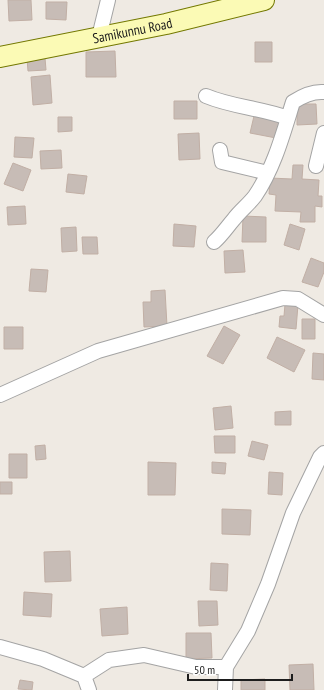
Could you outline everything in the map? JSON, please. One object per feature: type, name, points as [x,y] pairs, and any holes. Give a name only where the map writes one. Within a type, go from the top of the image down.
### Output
[{"type":"main road","name":"Samikunnu Road","points":[[0,57],[166,24],[264,0]]},
{"type":"street","points":[[99,37],[108,0]]},
{"type":"street","points":[[214,242],[221,236],[234,218],[254,197],[268,173],[293,102],[300,97],[316,92],[324,92]]},
{"type":"street","points":[[206,96],[224,103],[269,111],[288,118]]},
{"type":"street","points":[[316,166],[324,134]]},
{"type":"street","points":[[220,150],[222,162],[268,173]]},
{"type":"street","points":[[0,395],[98,351],[283,298],[298,299],[324,315]]},
{"type":"street","points":[[225,690],[226,666],[248,632],[268,584],[293,513],[320,457],[324,453]]},
{"type":"street","points":[[0,647],[43,659],[84,676],[89,690]]},
{"type":"street","points":[[84,676],[109,660],[144,655],[196,667],[226,666]]},
{"type":"building","points":[[8,0],[31,0],[32,20],[9,21]]},
{"type":"building","points":[[46,2],[67,2],[66,20],[46,19]]},
{"type":"building","points":[[255,42],[272,42],[272,62],[255,62]]},
{"type":"building","points":[[115,51],[116,77],[86,77],[86,52]]},
{"type":"building","points":[[45,58],[46,70],[28,71],[27,59]]},
{"type":"building","points":[[50,75],[52,103],[33,105],[31,77]]},
{"type":"building","points":[[174,101],[197,101],[197,119],[174,119]]},
{"type":"building","points":[[297,104],[316,104],[317,124],[297,125]]},
{"type":"building","points":[[254,116],[280,120],[276,138],[250,133]]},
{"type":"building","points":[[58,117],[72,117],[72,131],[58,132]]},
{"type":"building","points":[[199,133],[200,159],[179,160],[178,134]]},
{"type":"building","points":[[15,137],[34,138],[32,158],[14,157]]},
{"type":"building","points":[[61,150],[62,168],[41,169],[40,151]]},
{"type":"building","points":[[13,163],[31,170],[23,191],[4,184]]},
{"type":"building","points":[[293,165],[303,165],[302,179],[319,180],[318,196],[322,196],[322,207],[315,206],[315,222],[300,222],[301,212],[275,211],[276,195],[269,194],[270,178],[292,179]]},
{"type":"building","points":[[68,174],[87,176],[84,194],[66,192]]},
{"type":"building","points":[[25,206],[26,224],[8,225],[7,207]]},
{"type":"building","points":[[243,216],[266,217],[266,242],[242,242]]},
{"type":"building","points":[[174,224],[196,226],[194,247],[173,246]]},
{"type":"building","points":[[290,224],[305,229],[299,250],[284,245]]},
{"type":"building","points":[[76,227],[77,251],[62,252],[61,228]]},
{"type":"building","points":[[82,237],[97,237],[98,254],[83,254]]},
{"type":"building","points":[[243,250],[245,272],[225,273],[224,251]]},
{"type":"building","points":[[311,258],[324,263],[324,272],[318,287],[302,282]]},
{"type":"building","points":[[31,269],[48,270],[46,292],[29,291]]},
{"type":"building","points":[[165,290],[167,326],[144,327],[143,302],[151,302],[151,291]]},
{"type":"building","points":[[285,304],[298,305],[296,329],[279,327],[280,316],[284,316]]},
{"type":"building","points":[[302,319],[315,319],[315,339],[302,339]]},
{"type":"building","points":[[224,326],[240,335],[223,364],[207,356]]},
{"type":"building","points":[[4,327],[23,327],[23,349],[4,349]]},
{"type":"building","points":[[277,337],[305,350],[294,372],[267,358]]},
{"type":"building","points":[[313,353],[324,354],[324,380],[312,379]]},
{"type":"building","points":[[231,406],[233,428],[215,430],[213,408]]},
{"type":"building","points":[[291,411],[291,425],[275,425],[275,412]]},
{"type":"building","points":[[214,436],[235,436],[235,453],[215,453]]},
{"type":"building","points":[[252,441],[268,445],[264,460],[248,456]]},
{"type":"building","points":[[45,445],[46,459],[36,460],[35,446]]},
{"type":"building","points":[[9,454],[27,454],[27,478],[9,478]]},
{"type":"building","points":[[148,462],[176,463],[175,495],[148,495]]},
{"type":"building","points":[[212,462],[226,463],[225,474],[212,473]]},
{"type":"building","points":[[269,472],[283,473],[282,495],[268,494]]},
{"type":"building","points":[[0,482],[12,482],[12,494],[0,494]]},
{"type":"building","points":[[222,509],[251,510],[250,535],[222,534]]},
{"type":"building","points":[[70,551],[71,581],[45,582],[44,552]]},
{"type":"building","points":[[211,563],[228,564],[227,591],[210,590]]},
{"type":"building","points":[[24,592],[52,594],[51,617],[23,615]]},
{"type":"building","points":[[198,601],[217,601],[218,625],[199,626]]},
{"type":"building","points":[[127,607],[128,634],[102,636],[100,609]]},
{"type":"building","points":[[186,633],[211,633],[212,658],[186,659]]},
{"type":"building","points":[[313,664],[314,690],[290,690],[289,665]]},
{"type":"building","points":[[265,679],[265,690],[241,690],[241,680]]},
{"type":"building","points":[[20,680],[33,682],[32,690],[18,689]]}]
